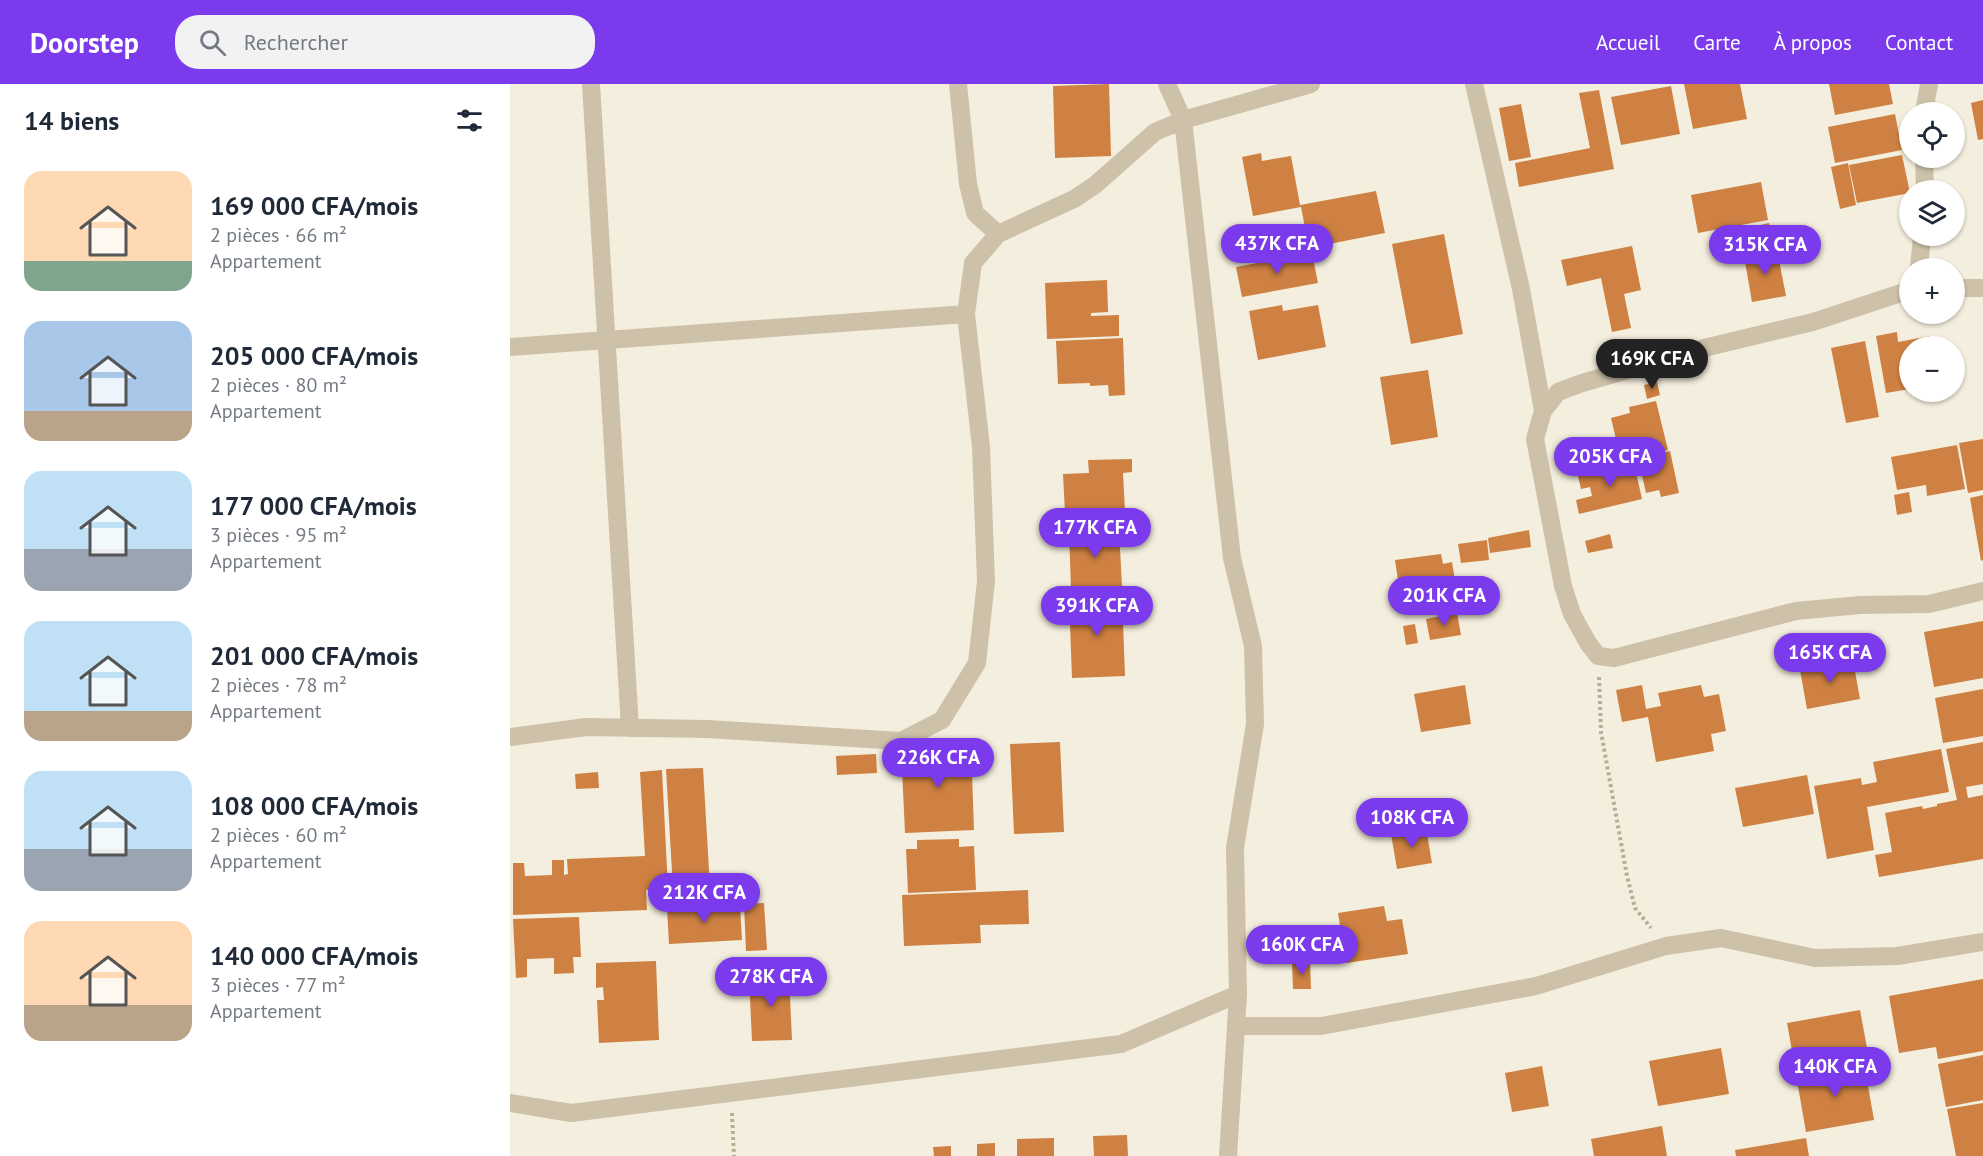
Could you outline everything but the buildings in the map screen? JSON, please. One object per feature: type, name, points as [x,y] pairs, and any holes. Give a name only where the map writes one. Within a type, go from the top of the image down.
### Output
[{"type":"street","points":[[591,84],[630,728]]},
{"type":"street","points":[[958,84],[968,184],[975,213],[998,234]]},
{"type":"street","points":[[1167,84],[1183,120],[1232,558],[1253,646],[1255,724],[1235,848],[1239,994],[1228,1156]]},
{"type":"street","points":[[510,736],[586,727],[707,729],[901,741],[942,720],[977,663],[986,581],[981,447],[966,314],[973,263],[998,234],[1074,199],[1095,184],[1155,132],[1183,120],[1311,84]]},
{"type":"street","points":[[1474,84],[1521,289],[1543,411]]},
{"type":"street","points":[[1926,102],[1929,84]]},
{"type":"street","points":[[1965,288],[1983,288]]},
{"type":"street","points":[[1899,294],[1813,322],[1708,347],[1558,392],[1543,411],[1534,439],[1563,586],[1572,614],[1588,644],[1598,656],[1614,658],[1796,611],[1860,605],[1929,604],[1983,591]]},
{"type":"street","points":[[510,347],[966,314]]},
{"type":"street","points":[[1237,1026],[1332,1024],[1536,986],[1666,946],[1721,938],[1815,958],[1897,956],[1983,942]]},
{"type":"street","points":[[510,1103],[571,1113],[731,1091],[1121,1044],[1239,994]]},
{"type":"path","points":[[1598,656],[1601,732],[1627,876],[1635,908],[1666,946]]},
{"type":"path","points":[[731,1091],[734,1156]]}]
